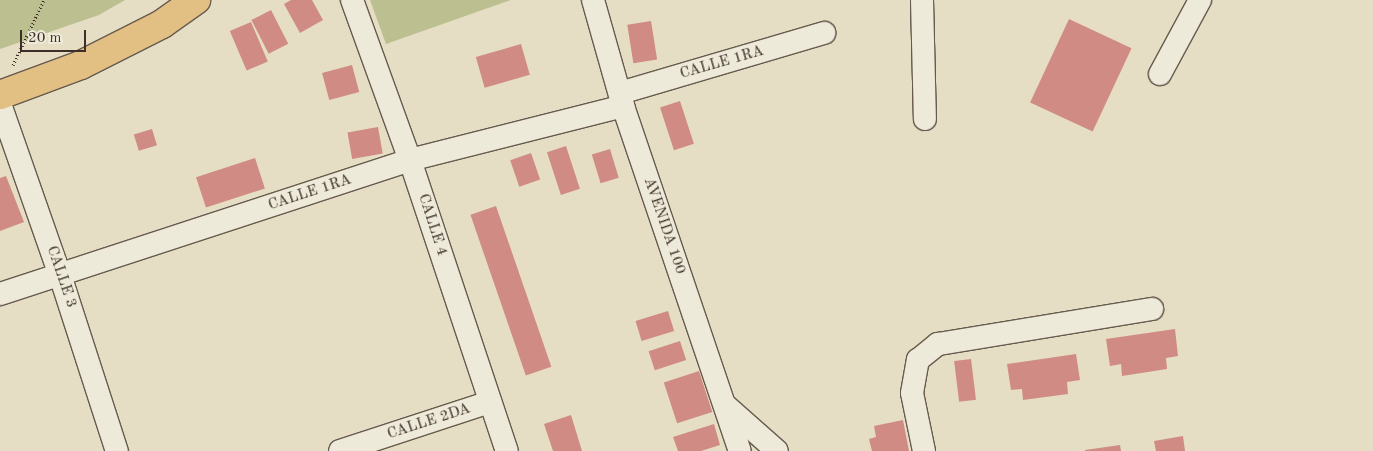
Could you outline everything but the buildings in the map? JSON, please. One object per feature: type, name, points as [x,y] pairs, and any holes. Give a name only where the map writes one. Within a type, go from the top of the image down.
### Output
[{"type":"main road","points":[[0,95],[81,65],[162,24],[196,0]]},
{"type":"street","name":"CALLE 4","points":[[352,0],[410,160],[507,451]]},
{"type":"street","name":"AVENIDA 100","points":[[593,0],[621,99],[740,451]]},
{"type":"street","points":[[922,0],[925,119]]},
{"type":"street","points":[[1160,74],[1200,0]]},
{"type":"street","name":"CALLE 1RA","points":[[0,294],[410,160],[621,99],[824,33]]},
{"type":"street","name":"CALLE 3","points":[[0,104],[60,275],[117,451]]},
{"type":"street","points":[[924,451],[912,393],[918,360],[938,344],[1152,309]]},
{"type":"street","name":"CALLE 2DA","points":[[340,451],[490,402]]},
{"type":"street","points":[[724,404],[777,451]]},
{"type":"path","points":[[12,66],[44,0]]},
{"type":"green space","points":[[0,0],[125,0],[99,15],[0,49]]},
{"type":"green space","points":[[370,0],[511,0],[386,44]]}]
